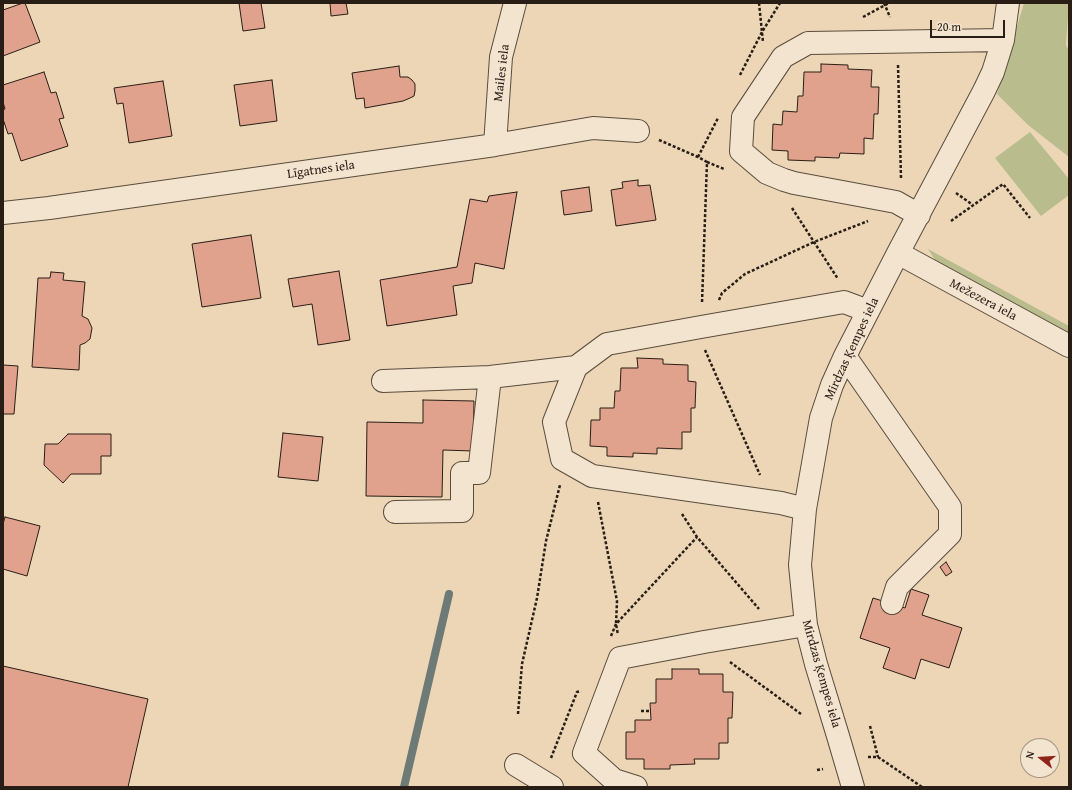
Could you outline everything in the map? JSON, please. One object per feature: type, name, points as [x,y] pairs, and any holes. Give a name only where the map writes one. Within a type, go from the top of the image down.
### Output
[{"type":"street","name":"Mailes iela","points":[[495,145],[501,57],[515,3]]},
{"type":"street","name":"Mirdzas Ķempes iela","points":[[853,787],[816,664],[806,625],[800,565],[805,509],[822,418],[832,385],[845,356],[898,253],[978,104],[993,72],[1003,40],[1008,3]]},
{"type":"street","points":[[919,215],[899,192],[794,183],[767,172],[741,151],[744,117],[783,57],[808,43],[1003,40]]},
{"type":"street","name":"Līgatnes iela","points":[[3,213],[49,208],[495,145],[593,128],[638,131]]},
{"type":"street","name":"Mežezera iela","points":[[898,253],[1069,346]]},
{"type":"street","points":[[383,381],[490,377],[576,367],[607,344],[844,302],[868,311]]},
{"type":"street","points":[[845,356],[950,507],[950,534],[897,587],[892,604]]},
{"type":"street","points":[[576,367],[554,422],[562,459],[592,476],[781,503],[805,509]]},
{"type":"street","points":[[395,512],[462,511],[462,473],[479,473],[490,377]]},
{"type":"street","points":[[636,787],[614,780],[584,753],[620,658],[806,625]]},
{"type":"street","points":[[516,765],[552,787]]},
{"type":"path","points":[[762,32],[780,3]]},
{"type":"path","points":[[701,327],[717,305],[722,293],[745,274],[814,242],[877,218],[899,192],[897,42],[892,20],[884,3]]},
{"type":"path","points":[[638,131],[698,157]]},
{"type":"path","points":[[707,162],[729,171]]},
{"type":"path","points":[[951,222],[1003,184],[1030,218]]},
{"type":"path","points":[[955,193],[973,206]]},
{"type":"path","points":[[789,204],[841,285],[844,302]]},
{"type":"path","points":[[518,714],[522,664],[537,598],[546,541],[566,461]]},
{"type":"path","points":[[592,476],[618,601],[616,624],[620,658]]},
{"type":"path","points":[[668,487],[688,524],[697,537],[777,629]]},
{"type":"path","points":[[726,659],[801,714]]},
{"type":"path","points":[[641,712],[650,711]]},
{"type":"path","points":[[870,726],[878,757]]},
{"type":"green space","points":[[1024,3],[1069,3],[1066,45],[1069,51],[1069,157],[1028,125],[997,94]]},
{"type":"green space","points":[[1030,132],[1069,179],[1069,195],[1041,216],[995,158]]},
{"type":"green space","points":[[928,249],[1069,326],[1069,333],[937,263]]},
{"type":"building","points":[[25,3],[40,42],[3,56],[3,10]]},
{"type":"building","points":[[239,3],[261,3],[265,28],[243,31]]},
{"type":"building","points":[[330,3],[346,3],[348,14],[331,16]]},
{"type":"building","points":[[821,64],[848,65],[848,69],[872,70],[871,87],[879,87],[878,114],[874,114],[873,139],[864,138],[864,154],[840,153],[839,158],[815,157],[815,161],[788,160],[788,151],[772,150],[773,124],[782,125],[783,111],[797,112],[798,96],[803,96],[804,72],[821,72]]},
{"type":"building","points":[[399,66],[400,77],[408,77],[415,84],[414,96],[403,101],[365,108],[364,98],[356,99],[352,73]]},
{"type":"building","points":[[44,72],[51,93],[56,92],[64,118],[59,119],[68,146],[21,161],[12,133],[8,134],[3,119],[3,110],[5,109],[3,102],[3,85]]},
{"type":"building","points":[[272,80],[277,121],[240,126],[234,85]]},
{"type":"building","points":[[163,81],[172,136],[129,143],[123,103],[117,104],[114,88]]},
{"type":"building","points":[[638,180],[638,186],[650,185],[656,220],[616,226],[611,190],[623,188],[622,182]]},
{"type":"building","points":[[589,187],[592,211],[564,215],[561,191]]},
{"type":"building","points":[[517,192],[504,269],[475,263],[472,283],[453,286],[457,315],[387,326],[380,280],[457,267],[470,199],[487,202],[489,196]]},
{"type":"building","points":[[251,235],[261,298],[202,307],[192,244]]},
{"type":"building","points":[[339,271],[350,340],[318,345],[312,304],[293,307],[288,279]]},
{"type":"building","points":[[51,272],[64,273],[63,280],[85,282],[82,316],[88,319],[92,328],[90,339],[80,345],[79,370],[32,367],[38,278],[50,278]]},
{"type":"building","points":[[637,358],[663,359],[663,364],[688,365],[688,381],[696,382],[695,408],[691,408],[691,432],[682,432],[682,449],[657,448],[657,454],[633,453],[633,457],[607,456],[607,447],[590,446],[591,420],[600,420],[600,408],[614,408],[615,391],[620,391],[621,368],[638,368]]},
{"type":"building","points":[[3,365],[18,366],[14,414],[3,414]]},
{"type":"building","points":[[423,400],[474,401],[473,451],[443,450],[442,497],[366,496],[367,422],[423,423]]},
{"type":"building","points":[[283,433],[323,437],[318,481],[278,477]]},
{"type":"building","points":[[68,434],[111,434],[111,456],[101,456],[101,474],[71,474],[63,483],[44,465],[45,444],[58,444]]},
{"type":"building","points":[[5,517],[40,526],[27,576],[3,569],[3,524]]},
{"type":"building","points":[[946,562],[952,572],[946,576],[940,567]]},
{"type":"building","points":[[911,589],[929,595],[922,615],[962,628],[949,668],[921,659],[915,679],[883,668],[890,648],[860,638],[873,598],[905,608]]},
{"type":"building","points":[[3,666],[148,699],[128,787],[3,787]]},
{"type":"building","points":[[672,669],[699,669],[699,674],[723,674],[723,692],[733,692],[732,718],[728,718],[728,743],[719,743],[719,759],[694,759],[695,764],[670,765],[670,769],[644,769],[644,759],[626,759],[626,732],[635,732],[635,720],[651,720],[650,703],[656,703],[656,679],[672,679]]},
{"type":"waterway","points":[[404,787],[449,594]]}]
